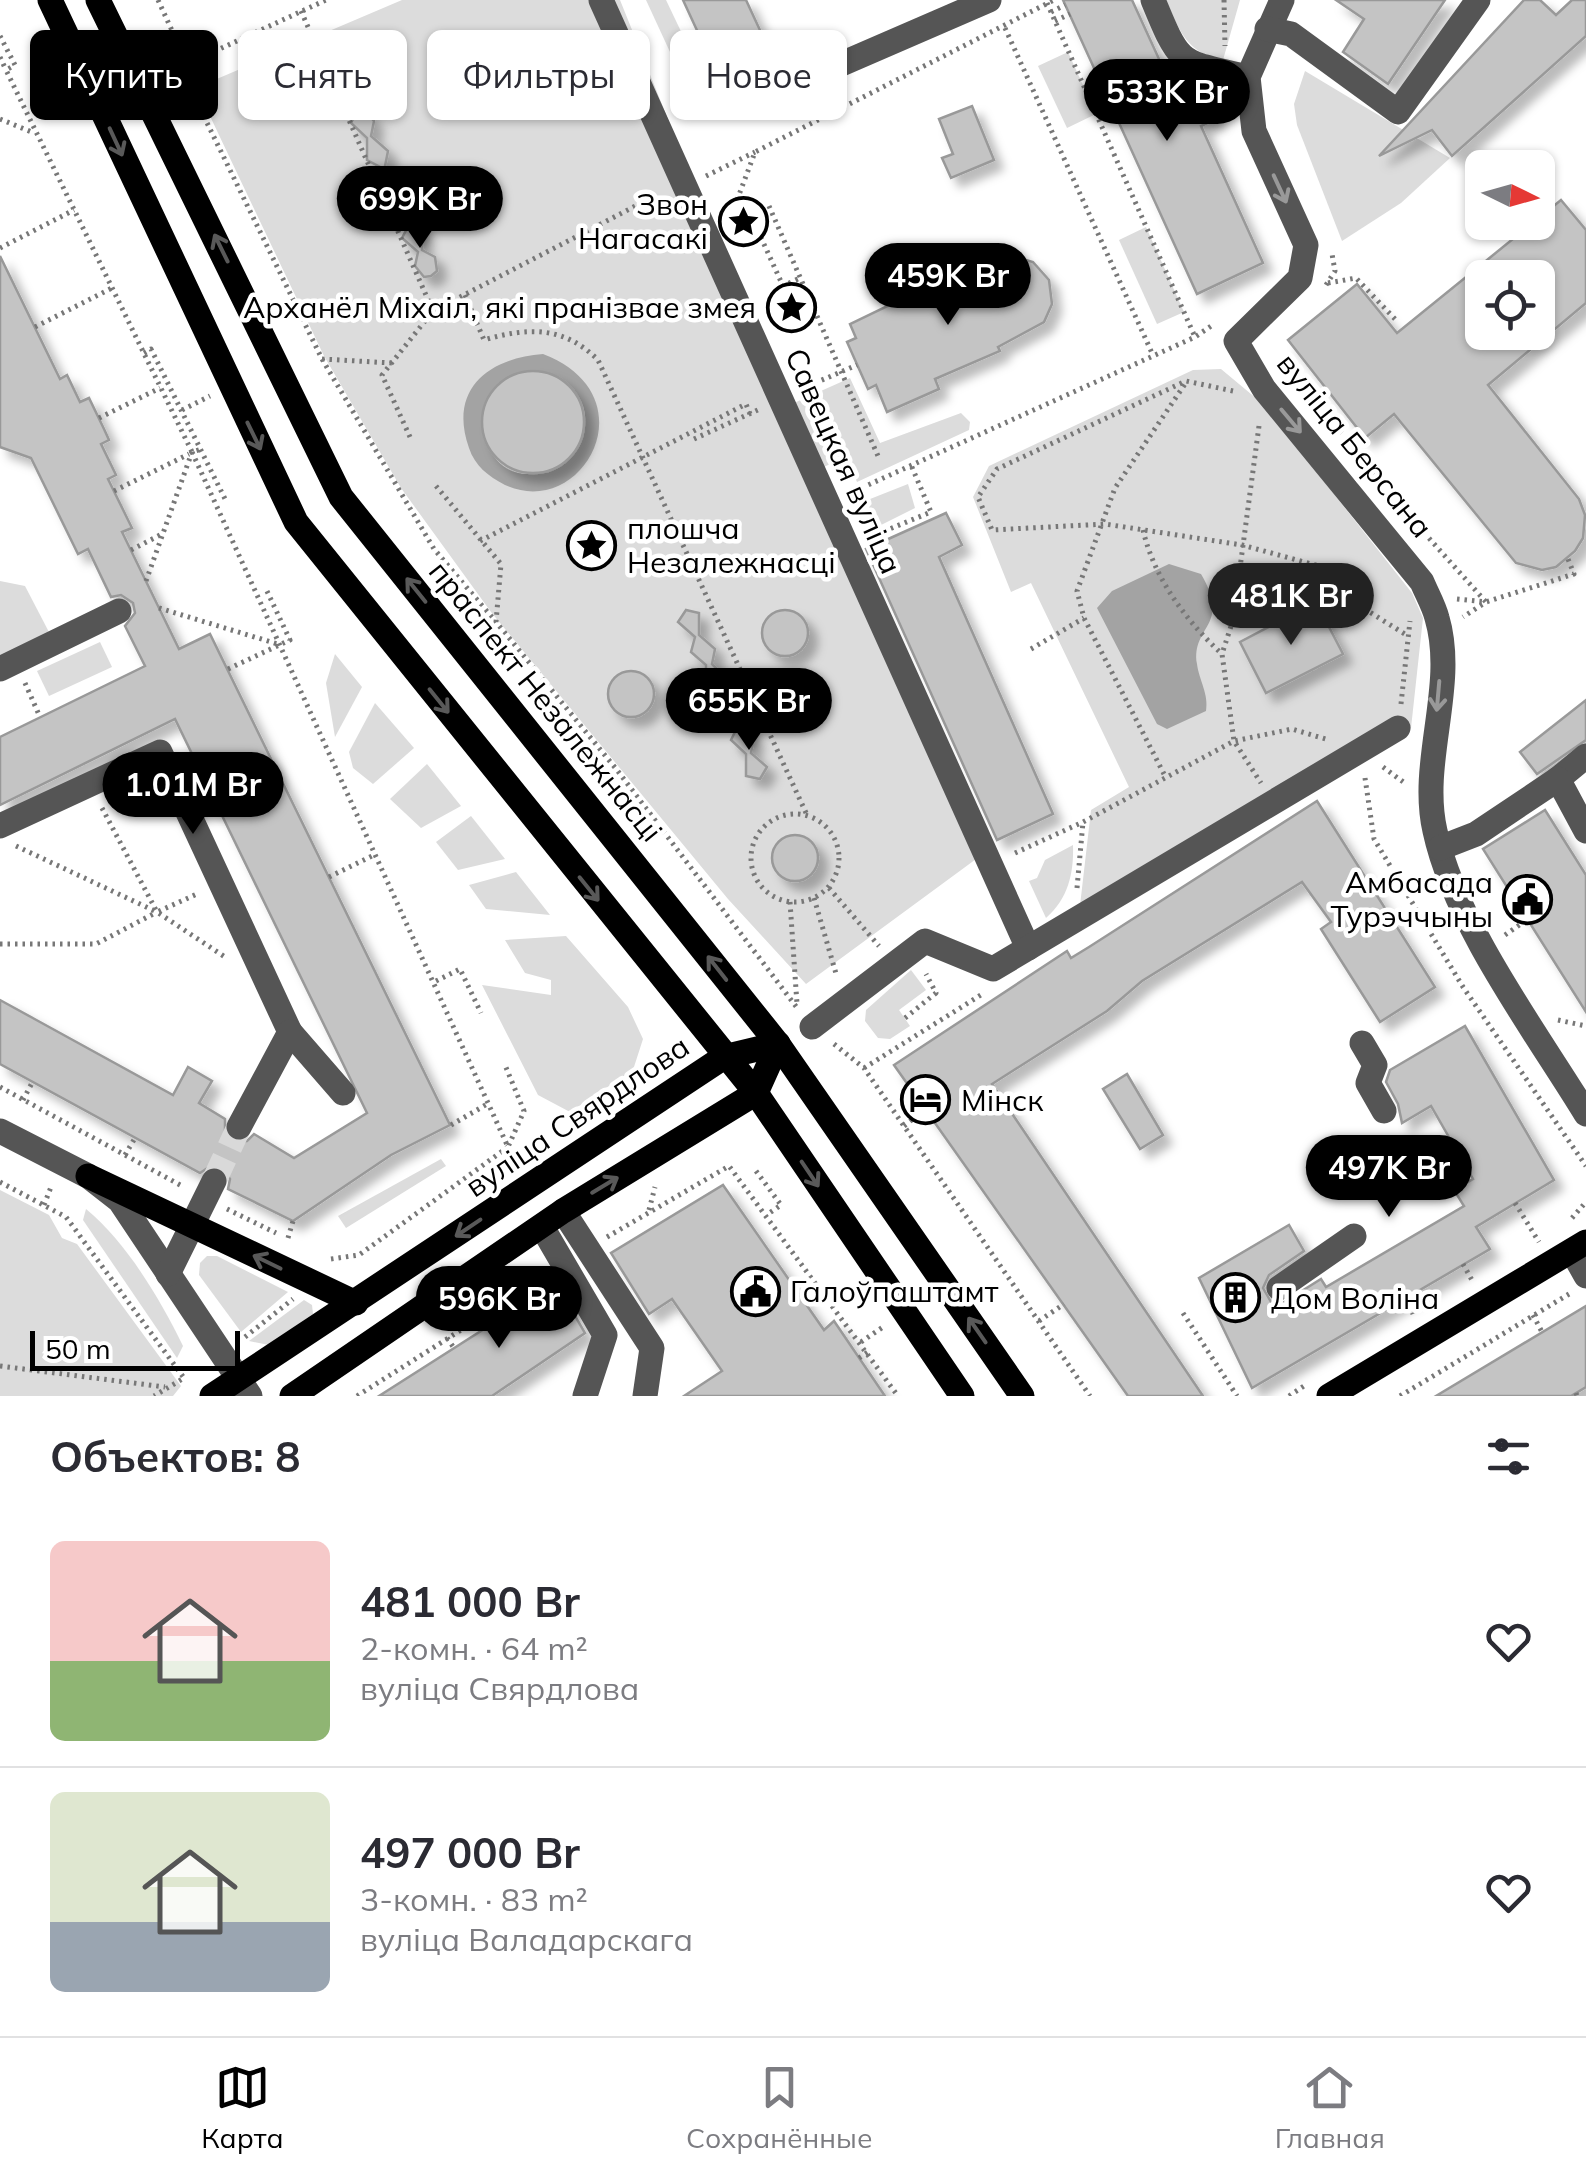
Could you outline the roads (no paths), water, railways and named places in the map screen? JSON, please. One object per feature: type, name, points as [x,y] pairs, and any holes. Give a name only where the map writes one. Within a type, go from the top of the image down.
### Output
[{"type":"main road","name":"праспект Незалежнасці","points":[[98,0],[341,496],[778,1044],[1022,1396]]},
{"type":"main road","points":[[52,7],[296,522],[756,1094],[962,1396]]},
{"type":"main road","name":"вуліца Свярдлова","points":[[212,1396],[244,1387],[356,1303],[724,1057],[778,1044]]},
{"type":"main road","points":[[292,1396],[564,1211],[756,1094],[778,1044]]},
{"type":"main road","points":[[88,1176],[356,1303]]},
{"type":"main road","points":[[1329,1396],[1579,1246]]},
{"type":"street","name":"Савецкая вуліца","points":[[601,0],[1028,948]]},
{"type":"street","points":[[847,62],[988,0]]},
{"type":"street","points":[[1153,0],[1174,52],[1201,69],[1248,77]]},
{"type":"street","name":"вуліца Берсана","points":[[1282,0],[1248,77],[1254,132],[1306,245],[1300,278],[1236,341],[1264,389],[1422,582],[1438,619],[1441,661],[1431,803],[1440,848],[1456,893],[1586,1114]]},
{"type":"street","points":[[1267,29],[1292,34],[1398,112],[1478,0]]},
{"type":"street","points":[[8,666],[119,612]]},
{"type":"street","points":[[805,1018],[844,1002],[906,964],[924,941],[992,969],[1398,728]]},
{"type":"street","points":[[0,826],[160,752],[290,1032],[343,1092]]},
{"type":"street","points":[[1440,848],[1476,834],[1586,756]]},
{"type":"street","points":[[1558,779],[1586,831]]},
{"type":"street","points":[[239,1127],[290,1032]]},
{"type":"street","points":[[1362,1043],[1375,1065],[1368,1083],[1384,1111]]},
{"type":"street","points":[[0,1131],[88,1176],[120,1201],[244,1387]]},
{"type":"street","points":[[168,1274],[210,1190]]},
{"type":"street","points":[[564,1211],[652,1348],[645,1396]]},
{"type":"street","points":[[542,1226],[605,1335],[585,1396]]},
{"type":"street","points":[[1279,1288],[1354,1236]]},
{"type":"street","points":[[1579,1246],[1579,1284]]},
{"type":"tunnel","points":[[214,1181],[239,1127]]},
{"type":"place","name":"Звон Нагасакі","points":[[743,221]]},
{"type":"place","name":"Арханёл Міхаіл, які пранізвае змея","points":[[791,307]]},
{"type":"place","name":"плошча Незалежнасці","points":[[592,545]]},
{"type":"place","name":"Амбасада Турэччыны","points":[[1528,899]]},
{"type":"place","name":"Мінск","points":[[926,1100]]},
{"type":"place","name":"Галоўпаштамт","points":[[755,1291]]},
{"type":"place","name":"Дом Воліна","points":[[1236,1298]]}]
